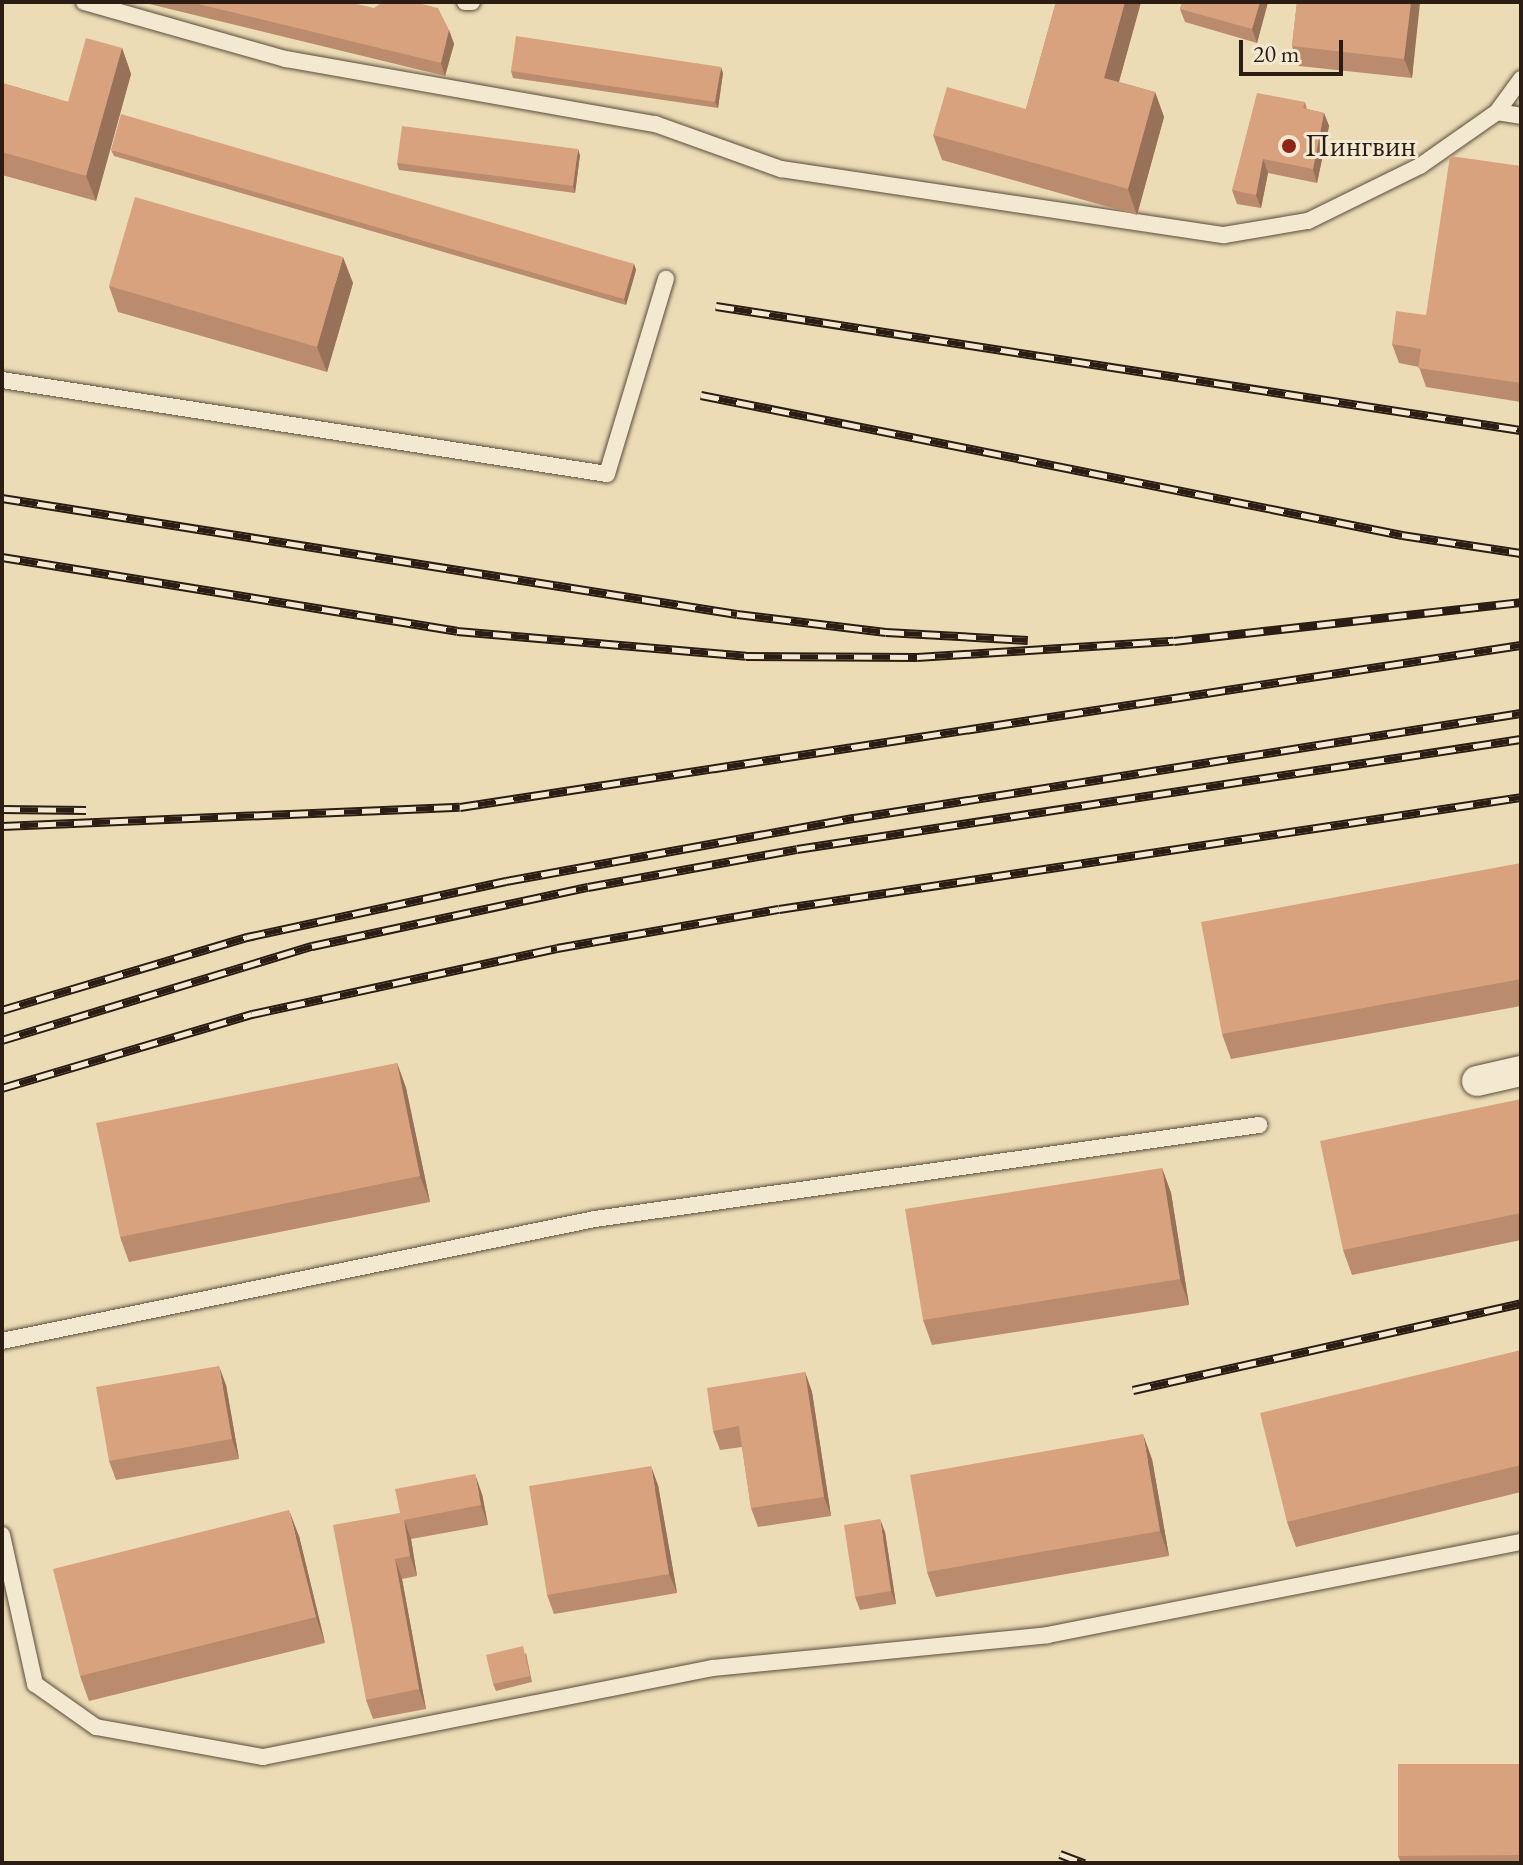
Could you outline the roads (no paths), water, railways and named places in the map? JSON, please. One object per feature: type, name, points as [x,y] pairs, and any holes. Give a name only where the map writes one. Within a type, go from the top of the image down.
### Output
[{"type":"street","points":[[1477,1081],[1521,1071]]},
{"type":"lane","points":[[84,2],[286,59],[655,124],[781,169],[1224,235],[1308,221],[1420,166],[1497,112],[1521,79]]},
{"type":"lane","points":[[465,2],[472,2]]},
{"type":"lane","points":[[1497,112],[1521,116]]},
{"type":"lane","points":[[2,380],[607,474],[666,279]]},
{"type":"lane","points":[[2,1341],[595,1219],[1259,1125]]},
{"type":"lane","points":[[2,1535],[35,1684],[96,1727],[263,1757],[713,1668],[1047,1635],[1521,1542]]},
{"type":"railway","points":[[716,306],[1521,430]]},
{"type":"railway","points":[[701,395],[1402,535],[1521,553]]},
{"type":"railway","points":[[2,498],[737,614],[886,632],[1028,640]]},
{"type":"railway","points":[[2,557],[457,631],[746,656],[917,657],[1174,641],[1521,602]]},
{"type":"railway","points":[[2,826],[460,807],[1521,645]]},
{"type":"railway","points":[[2,1010],[247,937],[506,881],[854,818],[1521,713]]},
{"type":"railway","points":[[2,1040],[312,946],[588,887],[797,849],[1521,739]]},
{"type":"railway","points":[[2,1088],[252,1014],[557,948],[779,909],[1521,797]]},
{"type":"railway","points":[[2,809],[86,810]]},
{"type":"railway","points":[[1133,1390],[1521,1303]]},
{"type":"railway","points":[[1060,1854],[1084,1863]]},
{"type":"place","name":"Пингвин","points":[[1289,146]]}]
